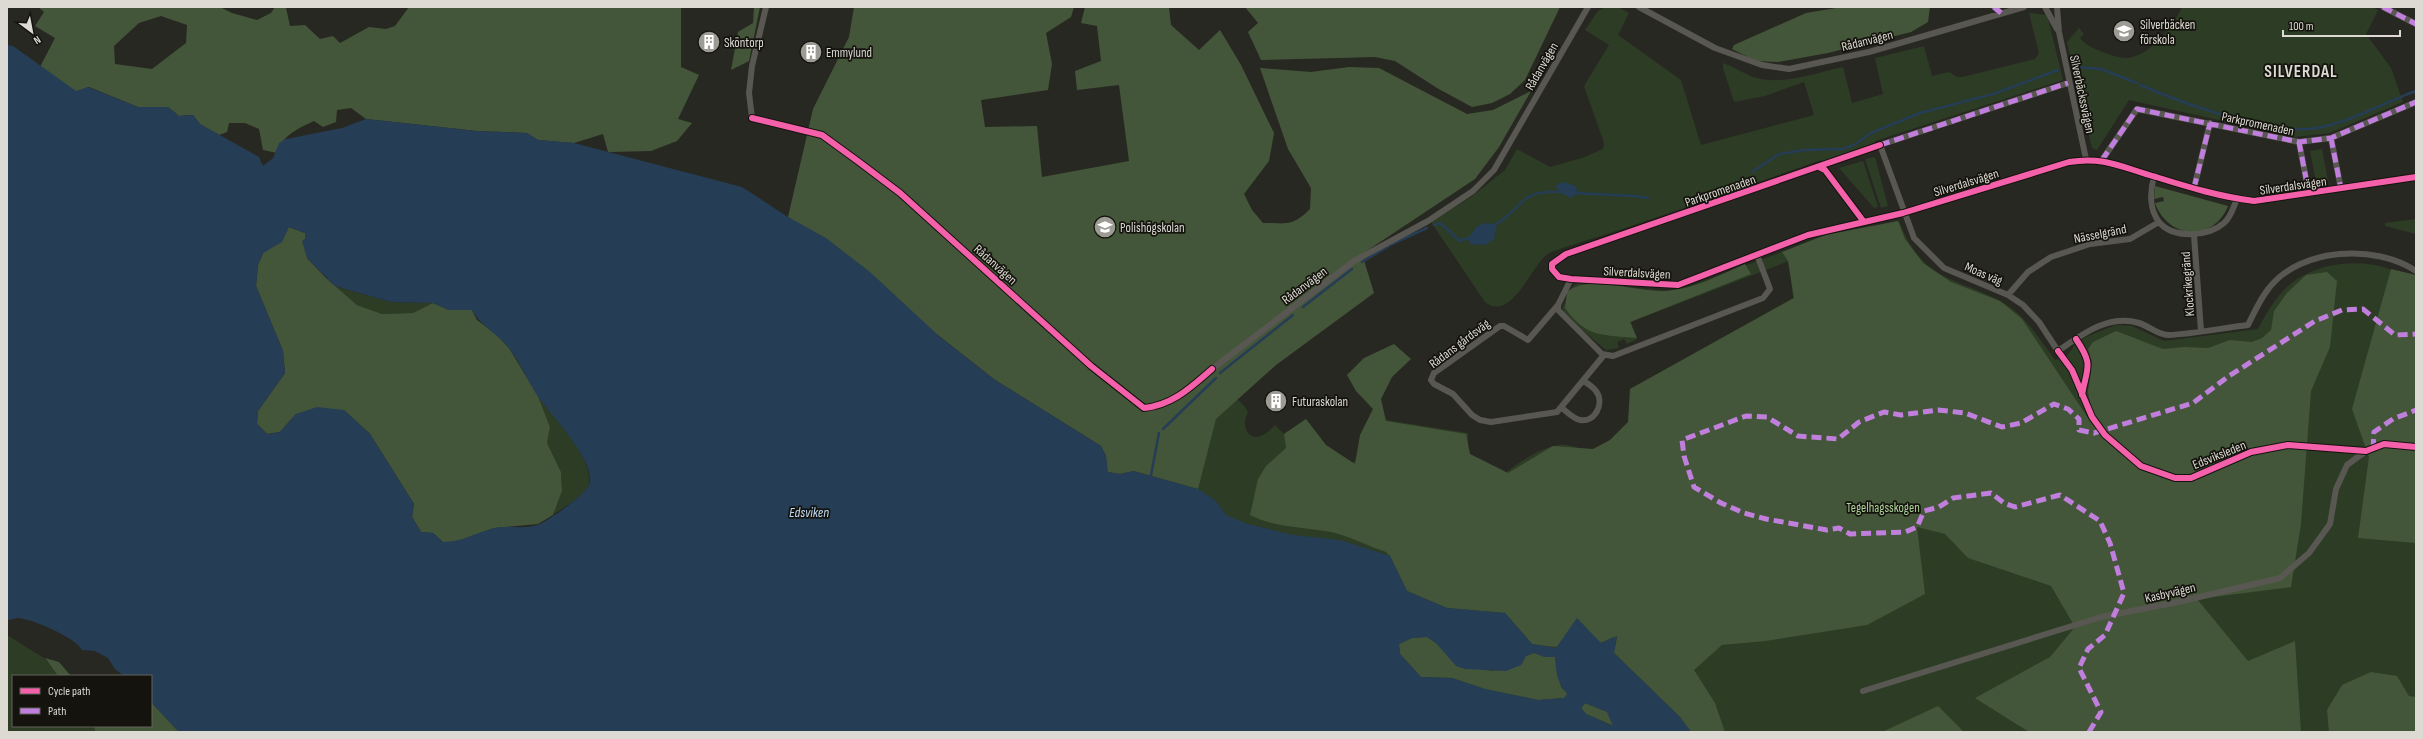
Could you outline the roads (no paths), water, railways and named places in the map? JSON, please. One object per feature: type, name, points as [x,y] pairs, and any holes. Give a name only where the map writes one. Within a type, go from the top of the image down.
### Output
[{"type":"street","points":[[752,118],[750,87],[766,7]]},
{"type":"street","name":"Rådanvägen","points":[[1212,369],[1354,261],[1428,221],[1473,192],[1494,170],[1588,7]]},
{"type":"street","name":"Rådanvägen","points":[[1639,7],[1715,48],[1762,65],[1789,69],[1869,52],[2016,8],[2024,7]]},
{"type":"street","points":[[1994,7],[2001,13]]},
{"type":"street","name":"Silverbäckssvägen","points":[[2045,7],[2059,32]]},
{"type":"street","name":"Silverbäckssvägen","points":[[2058,7],[2059,32],[2068,83],[2086,159]]},
{"type":"street","points":[[2383,7],[2416,24]]},
{"type":"street","name":"Moas väg","points":[[2068,83],[1880,145],[1903,213],[1914,238],[1944,268],[2008,295],[2032,313],[2058,351],[2096,327],[2116,321],[2138,323],[2166,335],[2201,331]]},
{"type":"street","name":"Parkpromenaden","points":[[2102,160],[2137,110],[2299,142],[2331,138],[2416,102]]},
{"type":"street","points":[[2194,188],[2210,124]]},
{"type":"street","points":[[2331,138],[2341,189]]},
{"type":"street","points":[[2299,142],[2309,194]]},
{"type":"street","name":"Silverdalsvägen","points":[[1566,254],[1552,264],[1552,269],[1559,277],[1678,285],[1814,233],[1903,213],[2069,162],[2086,159],[2102,160],[2154,177],[2237,199],[2254,202],[2416,176]]},
{"type":"street","name":"Parkpromenaden","points":[[1566,254],[1819,167],[1825,170],[1864,222]]},
{"type":"street","points":[[2154,177],[2151,194],[2152,206],[2159,222],[2170,230],[2194,235],[2211,232],[2224,223],[2231,215],[2237,199]]},
{"type":"street","name":"Nässelgränd","points":[[2008,295],[2028,272],[2051,257],[2090,244],[2130,240],[2159,222]]},
{"type":"street","name":"Klockrikegränd","points":[[2194,235],[2201,331]]},
{"type":"street","points":[[2201,331],[2248,325],[2269,287],[2280,278],[2310,261],[2331,255],[2358,253],[2385,256],[2416,271]]},
{"type":"street","points":[[1558,305],[1560,314],[1604,355],[1613,356],[1638,348],[1763,298],[1770,289],[1757,255]]},
{"type":"street","name":"Rådans gårdsväg","points":[[1562,408],[1557,412],[1501,421],[1480,420],[1472,415],[1453,394],[1434,384],[1431,380],[1434,373],[1500,326],[1504,326],[1528,340],[1558,305],[1571,279]]},
{"type":"street","points":[[1584,381],[1597,392],[1600,406],[1596,414],[1589,419],[1581,420],[1562,408],[1604,355]]},
{"type":"street","name":"Kasbyvägen","points":[[1862,691],[2101,617],[2178,602],[2280,578],[2309,553],[2330,524],[2336,490],[2347,465],[2366,451],[2384,444],[2416,447]]},
{"type":"water","name":"Edsviken","points":[[7,45],[13,46],[76,91],[88,87],[138,107],[168,107],[179,116],[193,115],[200,124],[259,157],[263,166],[273,158],[279,143],[286,139],[342,128],[366,119],[477,131],[527,133],[538,140],[574,143],[742,187],[788,217],[826,238],[870,272],[940,337],[995,380],[1101,446],[1106,456],[1108,472],[1120,474],[1133,471],[1198,489],[1216,501],[1226,515],[1248,524],[1293,535],[1340,540],[1390,556],[1407,591],[1447,608],[1505,613],[1532,644],[1556,648],[1577,618],[1601,643],[1617,636],[1614,653],[1680,717],[1691,732],[179,732],[152,703],[152,675],[123,675],[115,669],[108,658],[95,651],[82,650],[71,640],[54,630],[26,619],[19,618],[7,620]],"holes":[[[289,227],[305,233],[305,239],[302,241],[307,258],[335,286],[391,302],[433,303],[449,310],[472,310],[479,320],[503,341],[512,352],[537,395],[578,449],[589,472],[590,482],[583,493],[552,517],[535,526],[495,528],[463,539],[443,542],[433,533],[421,532],[412,517],[414,504],[370,434],[344,410],[317,407],[296,414],[280,432],[267,434],[257,424],[258,411],[285,373],[283,351],[256,286],[258,265],[263,253],[282,242]],[[1427,637],[1436,643],[1456,666],[1465,669],[1506,671],[1521,665],[1526,656],[1534,653],[1545,657],[1555,657],[1558,677],[1567,694],[1564,698],[1538,700],[1485,689],[1452,678],[1421,677],[1400,654],[1399,644],[1412,638]],[[1585,703],[1607,712],[1613,726],[1586,714],[1581,708]]]},
{"type":"water","points":[[1562,182],[1576,186],[1578,193],[1571,198],[1563,194],[1555,186]]},
{"type":"water","points":[[1484,223],[1497,224],[1494,239],[1485,245],[1470,244],[1468,239],[1476,227]]},
{"type":"waterway","points":[[2073,67],[2101,69],[2137,83]]},
{"type":"waterway","points":[[1752,172],[1779,154],[1805,150],[1843,149],[1854,145],[1871,133],[1920,113],[1993,94],[2058,70]]},
{"type":"waterway","points":[[2140,85],[2203,109],[2252,123],[2298,129],[2328,126],[2403,96]]},
{"type":"waterway","points":[[2405,95],[2416,91]]},
{"type":"waterway","points":[[1495,225],[1529,197],[1547,192],[1562,192]]},
{"type":"waterway","points":[[1575,193],[1648,198]]},
{"type":"waterway","points":[[1434,225],[1440,223],[1460,241],[1471,237]]},
{"type":"waterway","points":[[1362,262],[1392,244],[1427,228]]},
{"type":"waterway","points":[[1303,307],[1352,269]]},
{"type":"waterway","points":[[1220,373],[1293,315]]},
{"type":"waterway","points":[[1163,429],[1216,378]]},
{"type":"waterway","points":[[1151,475],[1159,433]]},
{"type":"place","name":"Silverbäcken förskola","points":[[2124,31]]},
{"type":"place","name":"Sköntorp","points":[[709,42]]},
{"type":"place","name":"Emmylund","points":[[811,52]]},
{"type":"place","name":"Polishögskolan","points":[[1105,227]]},
{"type":"place","name":"Futuraskolan","points":[[1276,401]]},
{"type":"district","name":"SILVERDAL","points":[[2301,71]]},
{"type":"park label","name":"Tegelhagsskogen","points":[[1883,507]]}]
